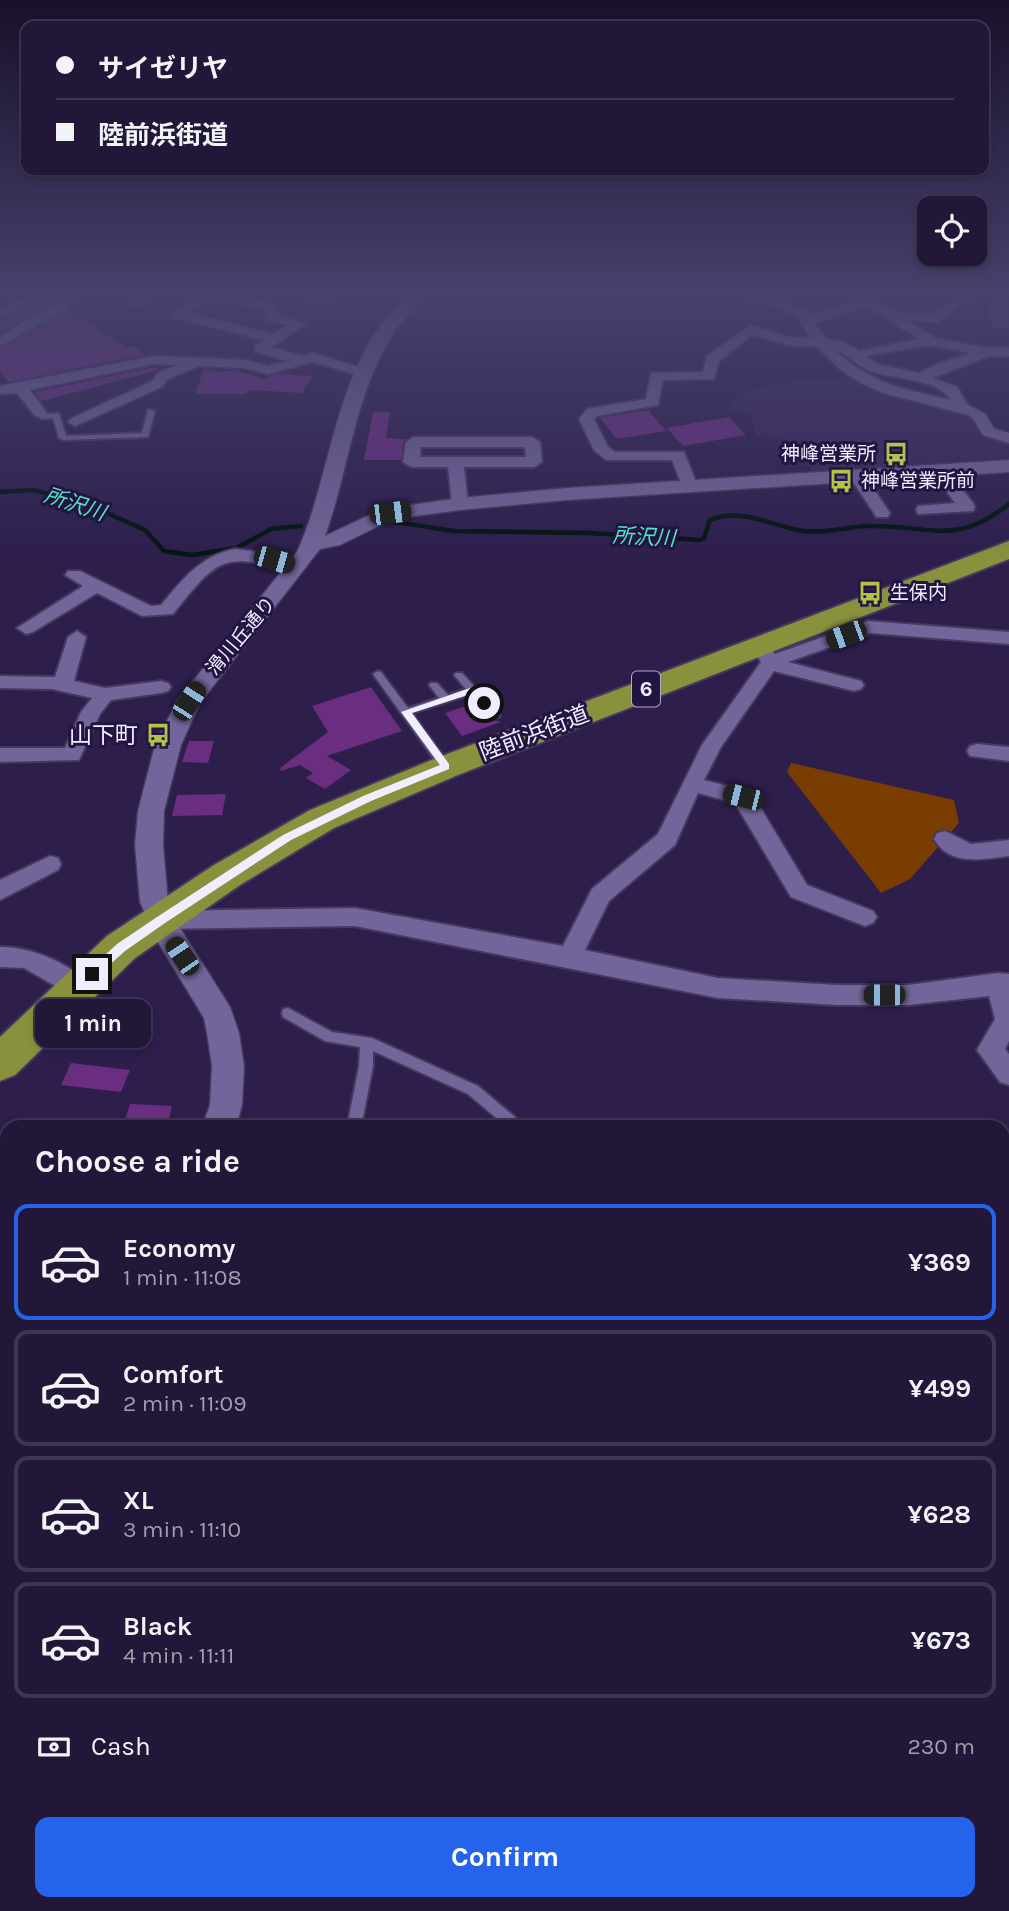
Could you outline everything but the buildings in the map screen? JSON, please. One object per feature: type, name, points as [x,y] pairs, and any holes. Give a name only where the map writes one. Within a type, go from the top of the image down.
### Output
[{"type":"highway","name":"陸前浜街道","points":[[0,1063],[121,947],[287,838],[356,803],[446,766],[765,654],[1009,549]]},
{"type":"street","points":[[0,390],[44,383]]},
{"type":"street","points":[[75,422],[158,383]]},
{"type":"street","name":"滑川丘通り","points":[[221,1120],[226,1105],[228,1066],[219,1016],[161,920],[154,902],[149,845],[151,811],[168,745],[200,684],[304,555],[322,516],[343,430],[360,383]]},
{"type":"street","points":[[655,383],[653,402],[592,412],[586,419],[603,450],[612,457],[678,455],[690,487]]},
{"type":"street","points":[[711,383],[713,392]]},
{"type":"street","points":[[871,383],[916,399],[962,407],[979,416],[988,432],[1009,438]]},
{"type":"street","points":[[934,383],[952,390],[962,407]]},
{"type":"street","points":[[21,388],[40,413]]},
{"type":"street","points":[[414,442],[532,442],[534,462],[456,463],[411,462],[414,442]]},
{"type":"street","points":[[456,463],[460,504]]},
{"type":"street","points":[[74,575],[148,612],[167,610],[189,583],[218,557],[238,552],[304,555],[366,522],[390,513],[566,494],[1009,466]]},
{"type":"street","points":[[925,510],[967,508],[940,471]]},
{"type":"street","points":[[857,476],[882,513]]},
{"type":"street","points":[[26,628],[96,586]]},
{"type":"street","points":[[570,957],[600,895],[667,839],[691,784],[765,654],[869,626],[1009,638]]},
{"type":"street","points":[[63,685],[77,637]]},
{"type":"street","points":[[765,654],[778,666],[854,685]]},
{"type":"street","points":[[0,682],[63,685],[105,694],[161,687]]},
{"type":"street","points":[[0,755],[72,755],[91,712],[105,694]]},
{"type":"street","points":[[977,751],[1009,754]]},
{"type":"street","points":[[691,784],[743,797],[799,891],[865,918]]},
{"type":"street","points":[[945,839],[968,853],[1009,848]]},
{"type":"street","points":[[0,891],[50,864]]},
{"type":"street","points":[[161,920],[355,917],[718,988],[811,994],[908,995],[1004,983],[1008,1020],[990,1050],[1009,1074]]},
{"type":"street","points":[[0,957],[13,955],[30,958],[76,988]]},
{"type":"lane","points":[[40,413],[44,417],[56,415],[63,438],[145,435],[151,411]]},
{"type":"lane","points":[[378,674],[446,766]]},
{"type":"lane","points":[[459,675],[495,715]]},
{"type":"lane","points":[[434,685],[446,699]]},
{"type":"lane","points":[[406,712],[473,690]]},
{"type":"lane","points":[[288,1013],[330,1037],[367,1042],[473,1090],[509,1120]]},
{"type":"lane","points":[[355,1120],[366,1066],[367,1042]]},
{"type":"shaded area","points":[[780,383],[860,383],[871,390],[910,402],[949,408],[970,415],[1009,441],[1009,462],[814,475],[797,447],[786,439],[756,436],[749,413],[726,411],[741,391]]},
{"type":"shaded area","points":[[791,763],[954,800],[959,823],[910,879],[881,893],[787,772]]},
{"type":"waterway","name":"所沢川","points":[[0,492],[33,490],[89,505],[145,530],[164,551],[192,555],[237,548],[271,529],[301,526]]},
{"type":"waterway","name":"所沢川","points":[[383,520],[454,531],[591,533],[700,540],[704,538],[710,520],[722,517],[745,516],[811,532],[867,526],[940,531],[972,526],[1009,504]]},
{"type":"place","name":"神峰営業所","points":[[896,454]]},
{"type":"place","name":"神峰営業所前","points":[[841,481]]},
{"type":"place","name":"生保内","points":[[870,593]]},
{"type":"place","name":"山下町","points":[[158,735]]},
{"type":"route","points":[[92,974],[121,947],[210,886],[287,838],[367,798],[446,766],[406,712],[473,690],[484,703]]}]
